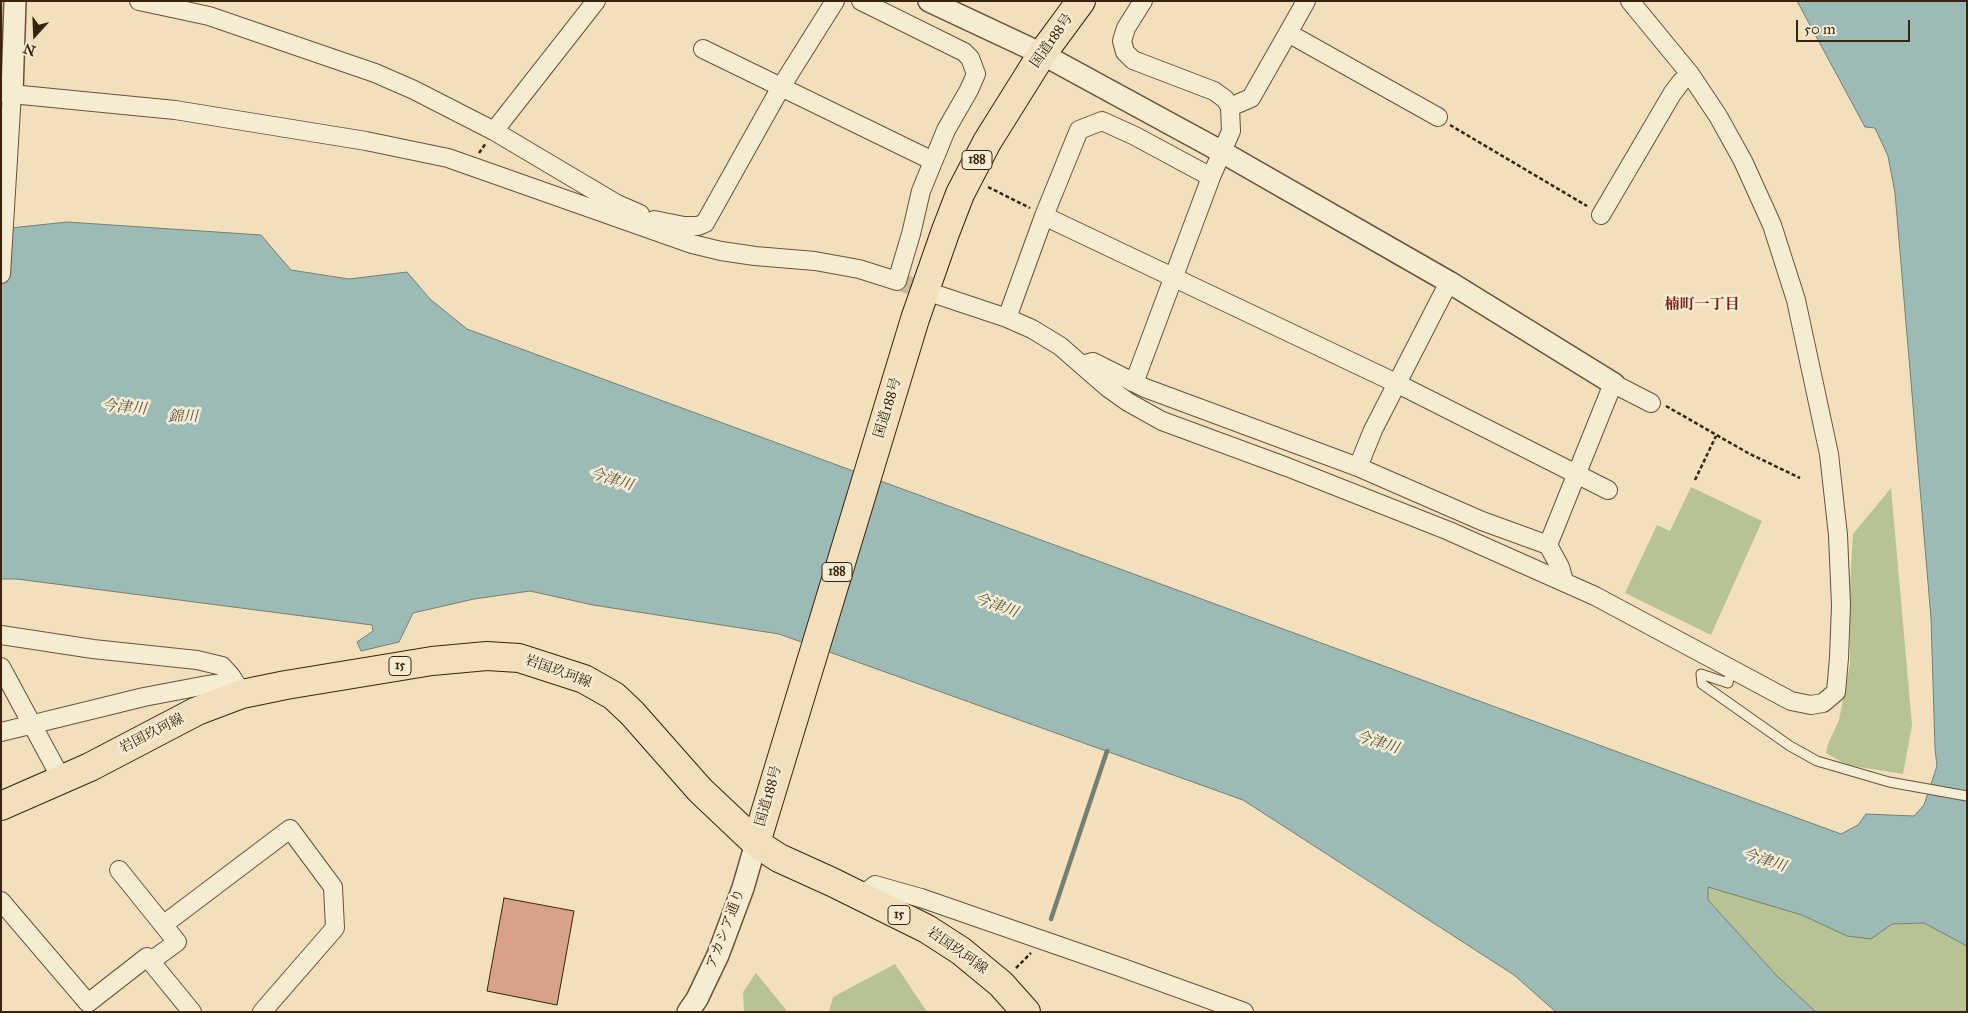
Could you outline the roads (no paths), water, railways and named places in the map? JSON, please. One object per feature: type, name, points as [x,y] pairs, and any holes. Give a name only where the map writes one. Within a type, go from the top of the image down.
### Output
[{"type":"main road","name":"国道188号","points":[[756,843],[909,337],[944,233],[960,194],[987,142],[1042,54],[1081,1]]},
{"type":"main road","name":"岩国玖珂線","points":[[1,806],[62,780],[239,688],[286,685],[441,660],[495,656],[519,658],[546,665],[584,679],[614,696],[632,713],[700,790],[756,843],[778,858],[927,929],[961,951],[1001,984],[1026,1012]]},
{"type":"street","points":[[1,274],[8,97],[16,26],[16,1]]},
{"type":"street","points":[[139,1],[209,16],[375,73],[414,90],[494,131],[648,223],[692,244],[721,251],[814,261],[859,269],[897,280],[909,242],[921,191],[946,130],[970,90],[976,74],[970,58],[964,52],[861,1]]},
{"type":"street","points":[[494,131],[596,1]]},
{"type":"street","points":[[8,97],[184,111],[366,141],[448,158],[648,223],[698,226],[705,223],[781,87],[835,1]]},
{"type":"street","points":[[929,1],[1042,54],[1222,152],[1449,282],[1614,384],[1650,403]]},
{"type":"street","points":[[1132,382],[1137,374],[1174,278],[1211,177],[1231,131],[1230,107],[1225,99],[1214,90],[1132,60],[1125,52],[1122,41],[1126,28],[1143,1]]},
{"type":"street","points":[[1230,107],[1251,98],[1306,1]]},
{"type":"street","points":[[938,295],[1007,318],[1032,329],[1060,346],[1128,402],[1162,421],[1287,467],[1449,531],[1564,581],[1791,701],[1811,706],[1823,703],[1836,692],[1841,605],[1838,535],[1829,454],[1796,300],[1772,225],[1743,161],[1718,116],[1690,74],[1630,1]]},
{"type":"street","points":[[1288,33],[1438,117]]},
{"type":"street","points":[[703,49],[933,161]]},
{"type":"street","points":[[1601,215],[1672,94],[1690,74]]},
{"type":"street","points":[[1007,318],[1044,216],[1079,130],[1102,121],[1135,136],[1211,177]]},
{"type":"street","points":[[1044,216],[1396,383],[1608,490]]},
{"type":"street","points":[[1358,467],[1373,430],[1396,383],[1449,282]]},
{"type":"street","points":[[1082,365],[1093,362],[1132,382],[1358,467],[1482,521],[1548,546],[1560,567],[1564,581]]},
{"type":"street","points":[[1548,546],[1614,384]]},
{"type":"street","points":[[1,635],[93,649],[197,660],[222,666],[239,688]]},
{"type":"street","points":[[1,668],[62,780]]},
{"type":"street","points":[[1,732],[144,697],[207,685],[239,688]]},
{"type":"street","points":[[163,925],[290,829],[333,887],[335,928],[262,1012]]},
{"type":"street","name":"アカシア通り","points":[[688,1012],[697,999],[718,955],[743,888],[756,843]]},
{"type":"street","points":[[119,870],[177,942],[151,961]]},
{"type":"street","points":[[861,896],[876,884],[1043,940],[1244,1012]]},
{"type":"street","points":[[1,901],[88,1003],[148,956],[192,1012]]},
{"type":"lane","points":[[1731,669],[1728,683],[1701,674],[1702,684],[1790,746],[1817,761],[1889,782],[1967,796]]},
{"type":"water","name":"錦川","points":[[1797,1],[1967,1],[1967,946],[1924,923],[1892,924],[1871,939],[1847,936],[1802,915],[1708,887],[1708,900],[1777,976],[1816,1012],[1556,1012],[1514,975],[1243,800],[779,634],[593,605],[530,591],[474,599],[413,613],[399,642],[361,651],[357,642],[373,631],[372,625],[17,579],[1,579],[1,229],[67,222],[261,235],[291,270],[349,279],[407,272],[430,299],[467,329],[1841,834],[1858,825],[1866,814],[1914,816],[1924,805],[1937,766],[1931,618],[1895,193],[1888,156],[1875,128],[1865,127]]},
{"type":"waterway","points":[[1051,919],[1107,751]]},
{"type":"tunnel","points":[[897,281],[935,294]]},
{"type":"district","name":"楠町一丁目","points":[[1702,305]]},
{"type":"water label","name":"今津川","points":[[124,408]]},
{"type":"water label","name":"今津川","points":[[611,480]]},
{"type":"water label","name":"今津川","points":[[996,606]]},
{"type":"water label","name":"今津川","points":[[1377,743]]},
{"type":"water label","name":"今津川","points":[[1764,861]]}]
